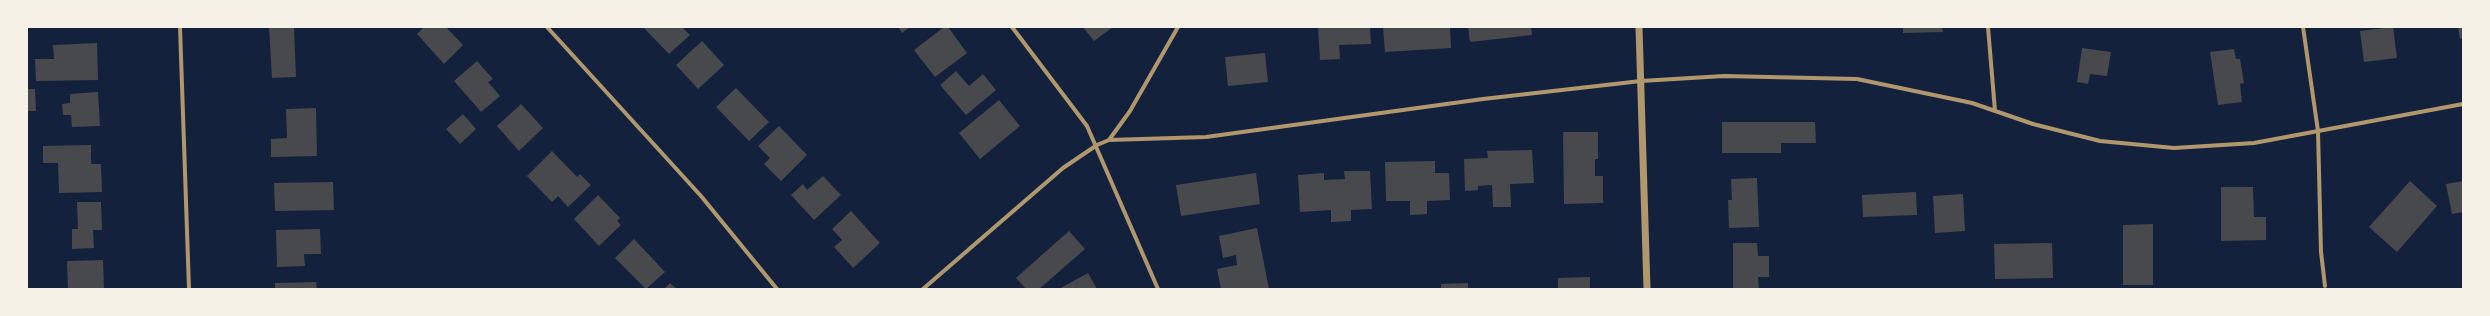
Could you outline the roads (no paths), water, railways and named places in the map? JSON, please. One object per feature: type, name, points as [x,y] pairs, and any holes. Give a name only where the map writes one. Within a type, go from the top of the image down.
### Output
[{"type":"street","points":[[180,27],[189,289]]},
{"type":"street","points":[[547,27],[701,196],[777,289]]},
{"type":"street","points":[[1012,27],[1087,126],[1097,145],[1158,289]]},
{"type":"street","points":[[1109,140],[1134,104],[1178,27]]},
{"type":"street","points":[[1639,27],[1647,289]]},
{"type":"street","points":[[1988,27],[1995,111]]},
{"type":"street","points":[[2303,27],[2318,131],[2321,252],[2325,286]]},
{"type":"street","points":[[923,289],[1063,168],[1097,145],[1109,140],[1206,137],[1310,121],[1641,81],[1724,76],[1857,79],[1915,89],[1972,102],[2033,124],[2093,139],[2138,146],[2174,148],[2225,146],[2318,131],[2463,104]]}]
